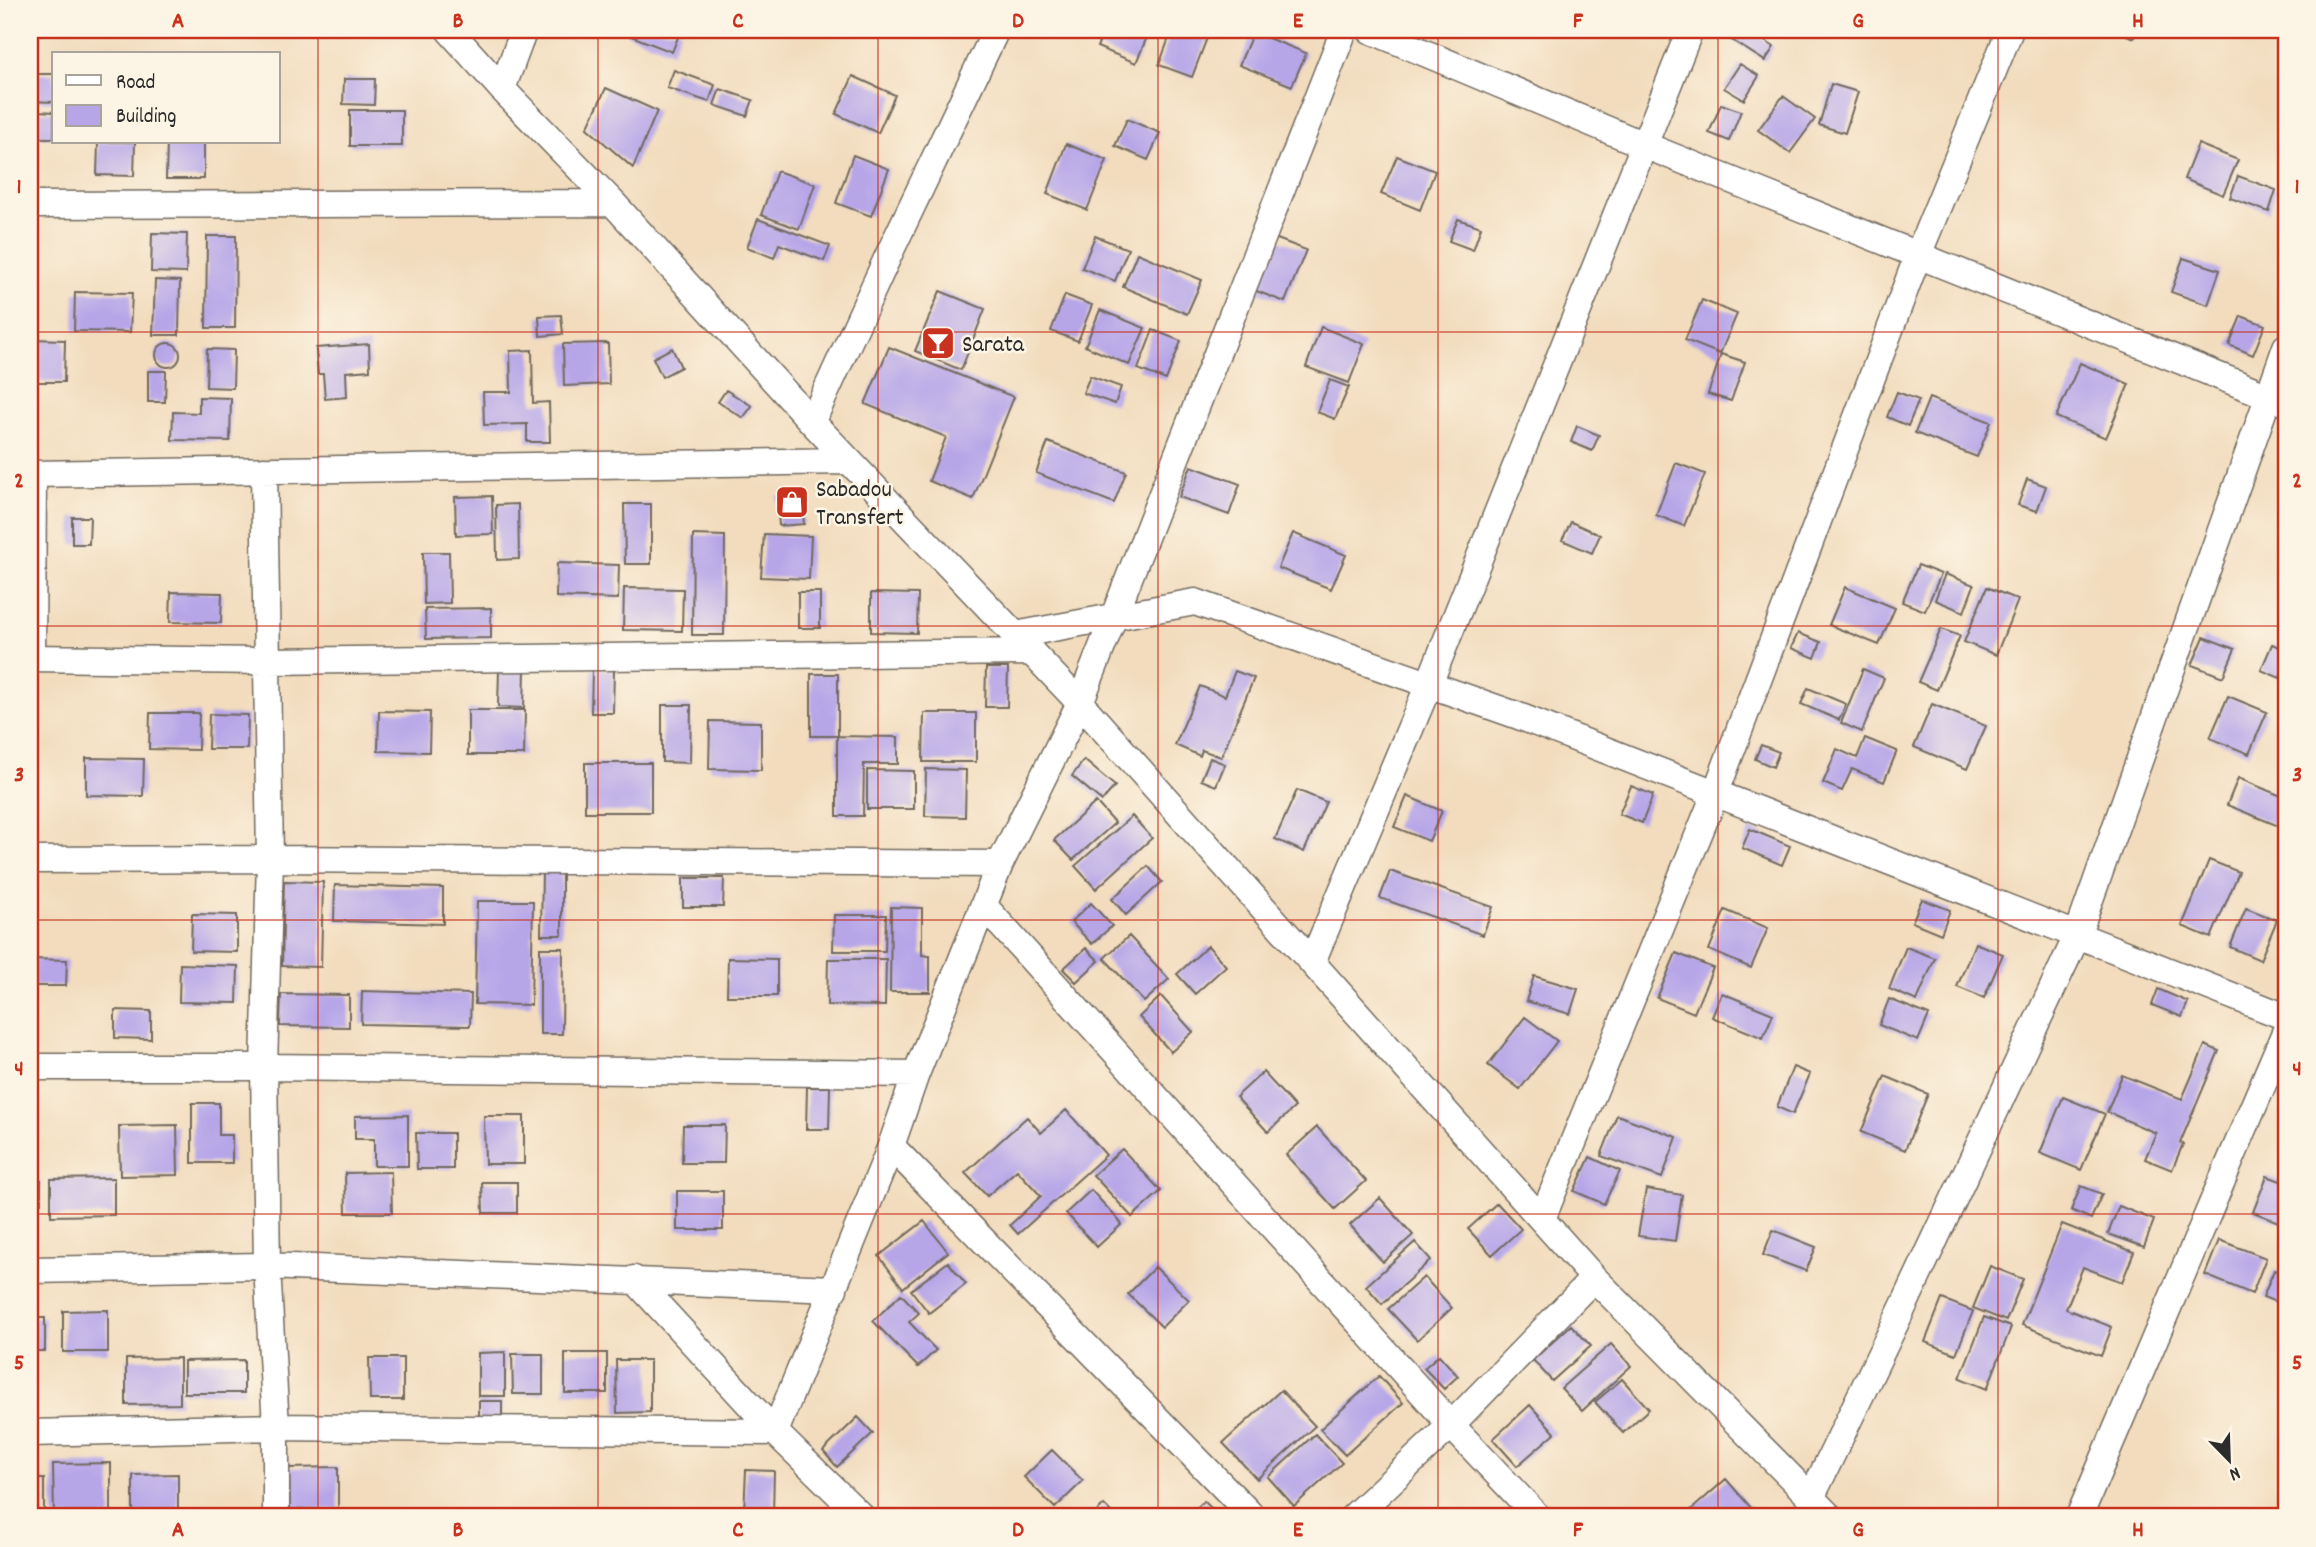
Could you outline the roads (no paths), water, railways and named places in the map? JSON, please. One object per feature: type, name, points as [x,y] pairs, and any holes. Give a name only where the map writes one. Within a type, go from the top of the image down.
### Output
[{"type":"street","points":[[449,30],[812,422],[1080,703],[1594,1278],[1830,1517]]},
{"type":"street","points":[[502,89],[524,30]]},
{"type":"street","points":[[812,422],[895,240],[996,30]]},
{"type":"street","points":[[775,1432],[891,1146],[916,1074],[1000,864],[1080,703],[1344,30]]},
{"type":"street","points":[[1370,30],[1644,145],[2277,400]]},
{"type":"street","points":[[1312,962],[1429,684],[1690,30]]},
{"type":"street","points":[[1542,1219],[1716,792],[1918,255],[2010,30]]},
{"type":"street","points":[[30,205],[612,204]]},
{"type":"street","points":[[1811,1497],[1908,1299],[2077,936],[2277,400],[2286,347]]},
{"type":"street","points":[[849,461],[32,474],[31,658],[268,662],[1024,644],[1114,617],[1195,601],[1529,719],[2286,1017]]},
{"type":"street","points":[[264,470],[270,859],[264,1067],[267,1266],[276,1427],[276,1517]]},
{"type":"street","points":[[30,860],[1000,864]]},
{"type":"street","points":[[984,906],[1451,1425],[1538,1517]]},
{"type":"street","points":[[2079,1517],[2286,1030]]},
{"type":"street","points":[[30,1067],[916,1074]]},
{"type":"street","points":[[891,1146],[1253,1517]]},
{"type":"street","points":[[30,1270],[267,1266],[834,1289]]},
{"type":"street","points":[[1353,1517],[1451,1425],[1594,1278]]},
{"type":"street","points":[[634,1279],[775,1432],[862,1517]]},
{"type":"street","points":[[30,1433],[276,1427],[775,1432]]},
{"type":"place","name":"Sarata","points":[[938,343]]},
{"type":"place","name":"Sabadou Transfert","points":[[792,502]]}]
